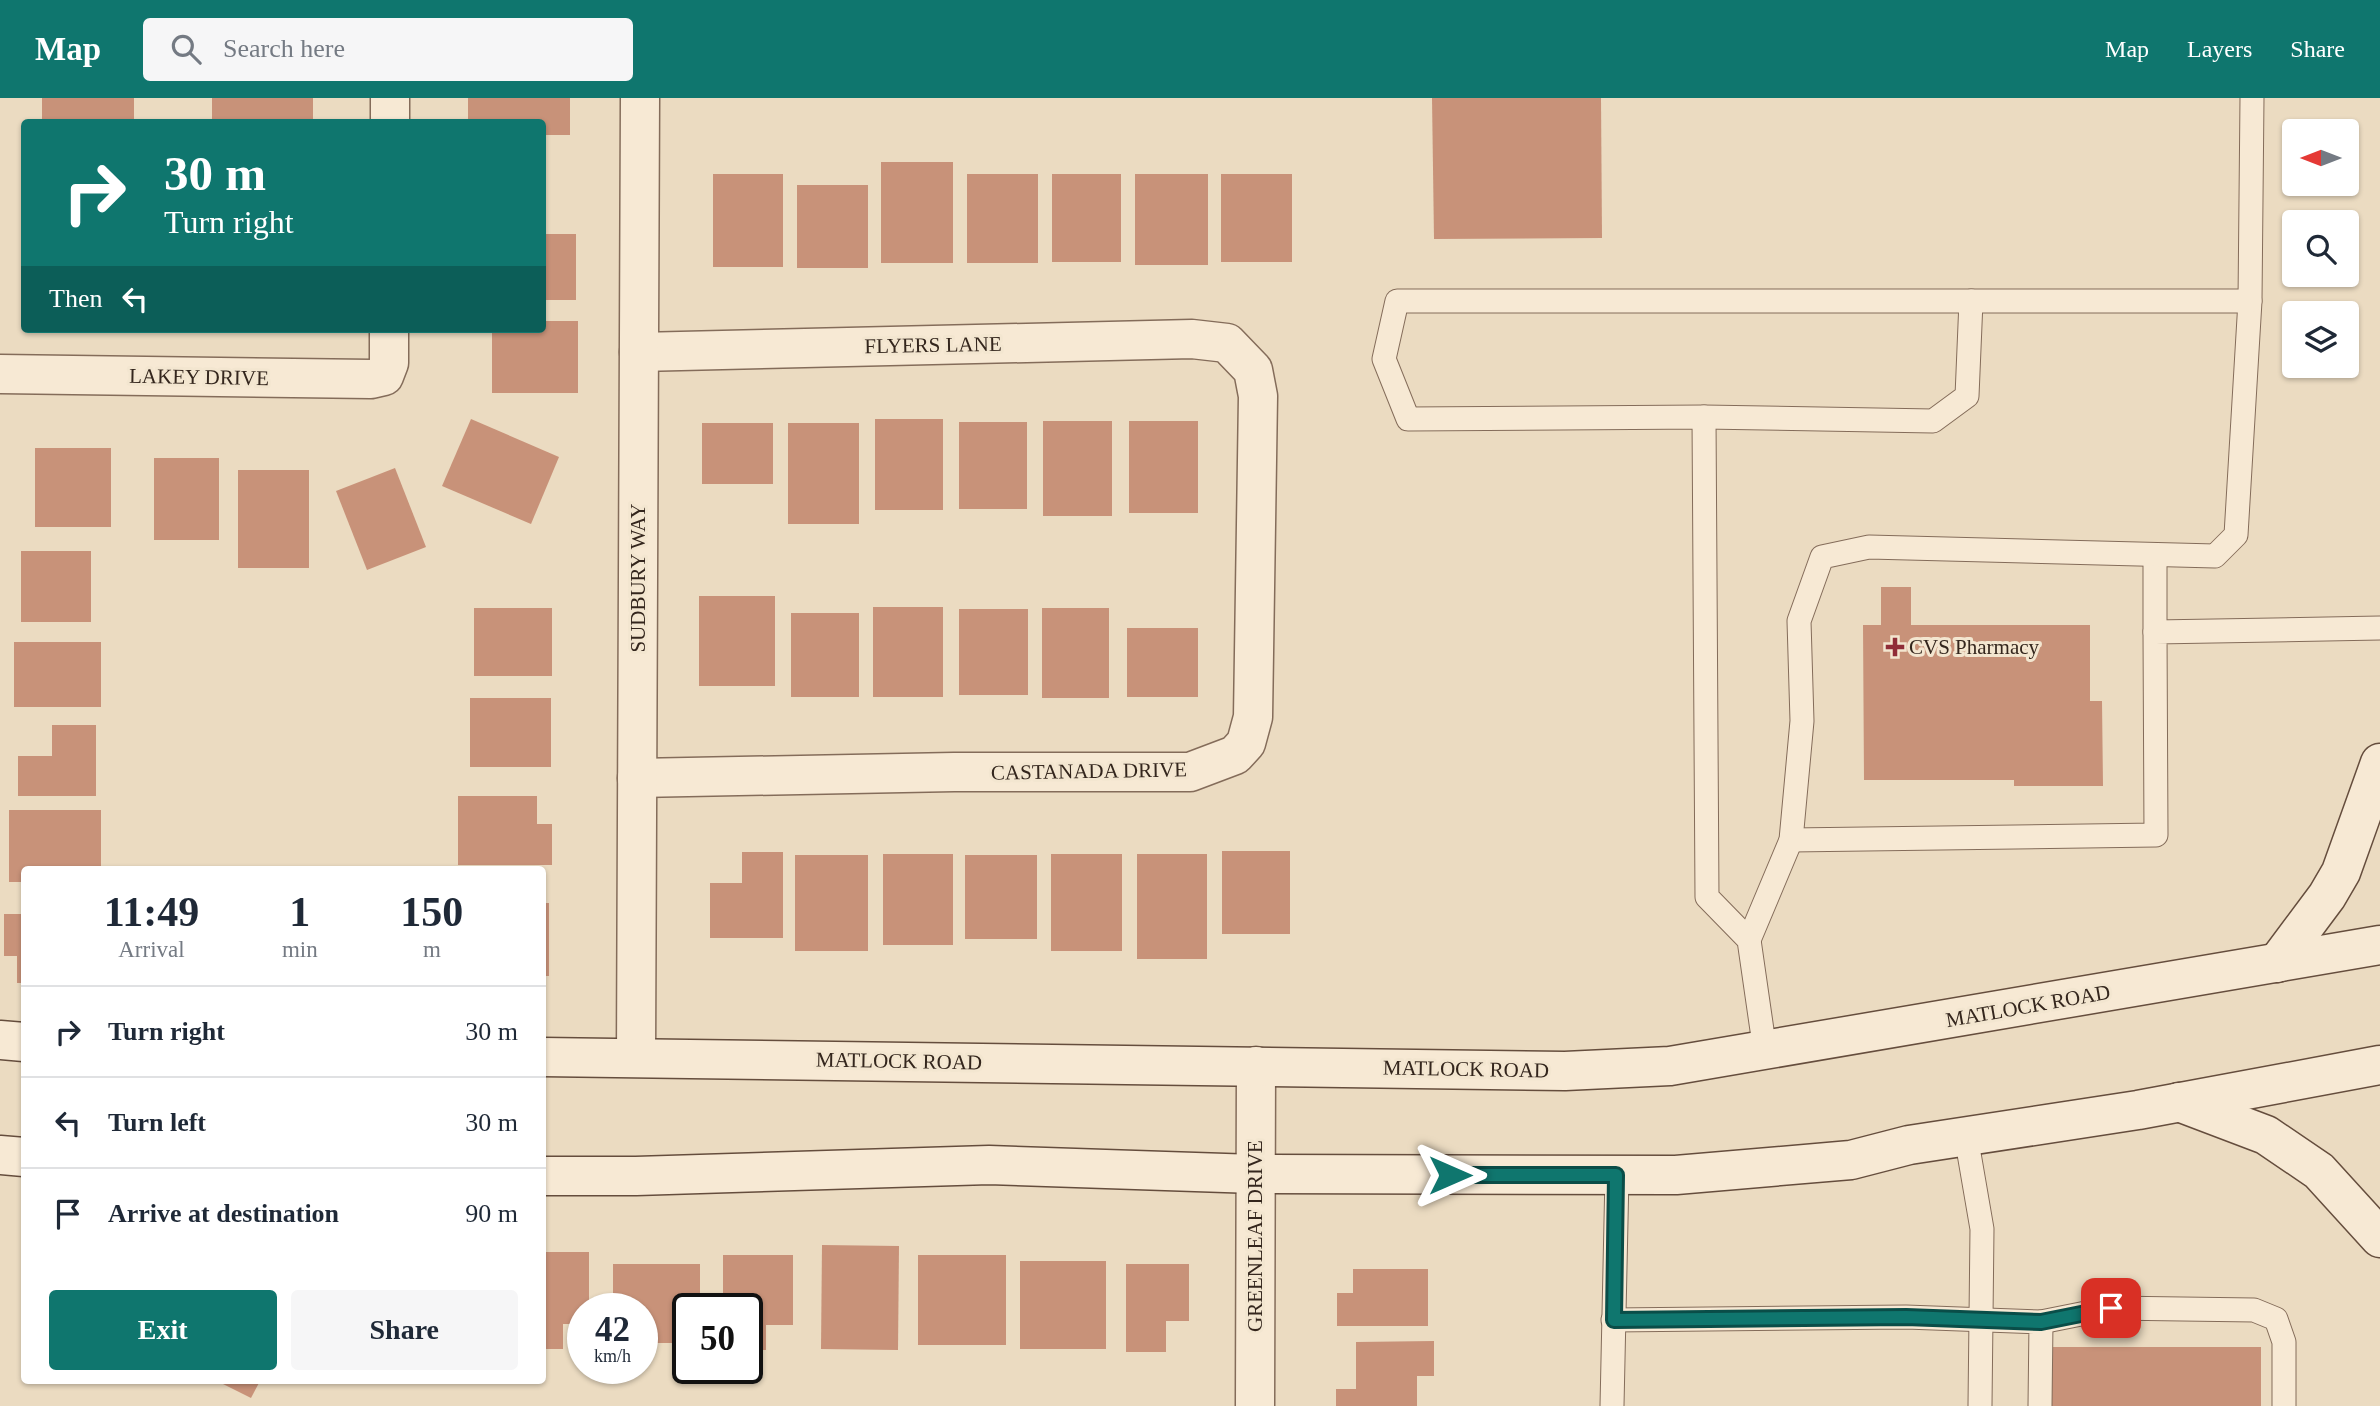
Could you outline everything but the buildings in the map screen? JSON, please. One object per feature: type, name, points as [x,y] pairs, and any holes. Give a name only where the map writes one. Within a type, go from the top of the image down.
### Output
[{"type":"main road","points":[[390,98],[390,119]]},
{"type":"main road","name":"SUDBURY WAY","points":[[636,1057],[640,98]]},
{"type":"main road","name":"FLYERS LANE","points":[[639,352],[1192,339],[1227,343]]},
{"type":"main road","name":"CASTANADA DRIVE","points":[[638,778],[954,772],[1190,772],[1236,755],[1246,743],[1253,717],[1258,396],[1253,370],[1227,343]]},
{"type":"main road","name":"LAKEY DRIVE","points":[[0,374],[371,379],[384,376],[389,346]]},
{"type":"main road","points":[[2277,963],[2327,896],[2341,872],[2380,763]]},
{"type":"main road","name":"MATLOCK ROAD","points":[[546,1057],[1565,1071],[1670,1066],[2380,945]]},
{"type":"main road","points":[[0,1040],[21,1042]]},
{"type":"main road","points":[[546,1176],[989,1166],[1255,1174],[1676,1175],[1851,1160],[1909,1145],[2179,1102],[2380,1065]]},
{"type":"main road","name":"GREENLEAF DRIVE","points":[[1255,1406],[1256,1066]]},
{"type":"main road","points":[[2179,1102],[2266,1135],[2277,1142],[2319,1171],[2380,1238]]},
{"type":"main road","points":[[0,1155],[21,1157]]},
{"type":"lane","points":[[1765,1051],[1749,940],[1791,840],[1802,721],[1799,621],[1822,557],[1868,547],[2215,556],[2236,535],[2250,301],[2252,98]]},
{"type":"lane","points":[[1971,301],[1967,396],[1933,421],[1704,417],[1408,419],[1384,359],[1397,301],[1971,301],[2250,301]]},
{"type":"lane","points":[[1704,417],[1707,897],[1749,940]]},
{"type":"lane","points":[[1791,840],[2156,835],[2155,632],[2150,555]]},
{"type":"lane","points":[[2155,632],[2380,628]]},
{"type":"lane","points":[[1966,1136],[1982,1229],[1980,1406]]},
{"type":"lane","points":[[1612,1406],[1616,1175]]},
{"type":"lane","points":[[1614,1320],[1906,1317],[2041,1322],[2111,1308],[2254,1310],[2276,1319],[2284,1342],[2284,1406]]},
{"type":"lane","points":[[2040,1406],[2041,1322]]},
{"type":"place","name":"CVS Pharmacy","points":[[1895,647]]},
{"type":"route","points":[[1450,1175],[1616,1175],[1614,1320],[1906,1317],[2041,1322],[2111,1308]]}]
